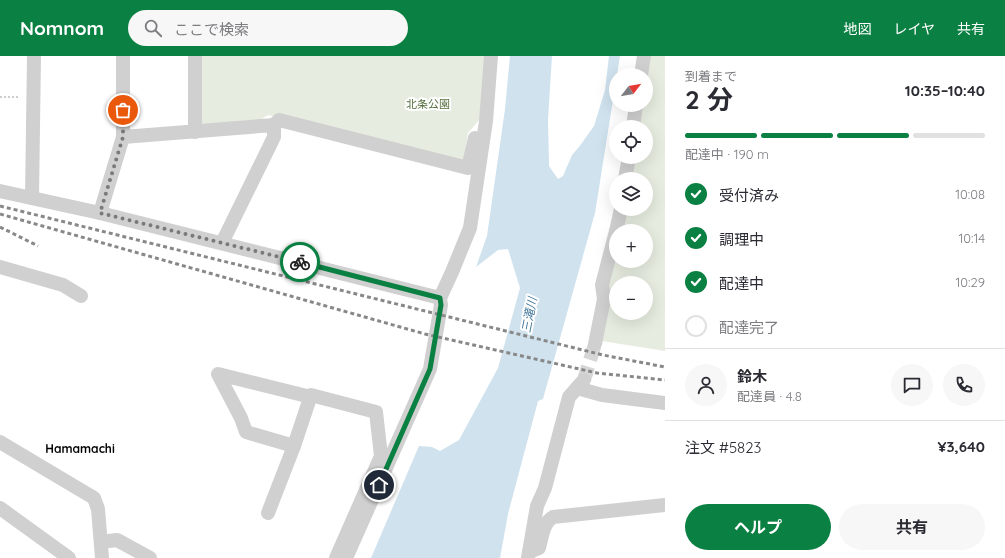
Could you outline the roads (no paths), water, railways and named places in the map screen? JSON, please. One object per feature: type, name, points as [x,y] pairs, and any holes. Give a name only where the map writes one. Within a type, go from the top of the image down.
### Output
[{"type":"street","points":[[32,198],[34,56]]},
{"type":"street","points":[[100,213],[123,137],[123,56]]},
{"type":"street","points":[[195,56],[195,132]]},
{"type":"street","points":[[346,558],[430,369],[441,305],[440,298],[470,228],[486,121],[491,56]]},
{"type":"street","points":[[642,68],[644,56]]},
{"type":"street","points":[[123,137],[274,125],[279,120],[468,168],[475,137],[486,121]]},
{"type":"street","points":[[222,243],[274,137],[274,125]]},
{"type":"street","points":[[0,191],[100,213],[440,298]]},
{"type":"street","points":[[595,344],[604,299],[602,285],[609,258]]},
{"type":"street","points":[[0,267],[63,285],[81,296]]},
{"type":"street","points":[[294,446],[246,432],[241,418],[218,374],[310,398]]},
{"type":"street","points":[[528,555],[537,506],[545,488],[569,397],[580,384],[602,395],[665,403]]},
{"type":"street","points":[[268,513],[294,446],[311,395],[376,412],[380,456],[336,558]]},
{"type":"street","points":[[0,442],[94,498],[98,509],[102,558]]},
{"type":"street","points":[[528,555],[539,548],[545,526],[548,520],[553,517],[665,505]]},
{"type":"street","points":[[0,508],[69,558]]},
{"type":"street","points":[[100,542],[117,540],[150,558]]},
{"type":"water","name":"三滝川","points":[[510,56],[552,56],[548,120],[549,166],[558,179],[563,176],[572,155],[594,126],[605,90],[609,56],[620,56],[618,68],[609,68],[609,112],[611,112],[595,213],[543,399],[538,401],[508,514],[500,558],[371,558],[419,446],[432,447],[440,451],[459,440],[498,368],[520,288],[508,249],[498,250],[476,267],[487,236],[505,109]]},
{"type":"tunnel","points":[[584,380],[595,344]]},
{"type":"railway","points":[[0,206],[603,355],[665,367]]},
{"type":"railway","points":[[0,214],[425,334],[597,373],[665,380]]},
{"type":"railway","points":[[0,227],[38,246]]},
{"type":"district","name":"Hamamachi","points":[[80,448]]},
{"type":"park label","name":"北条公園","points":[[428,104]]}]
